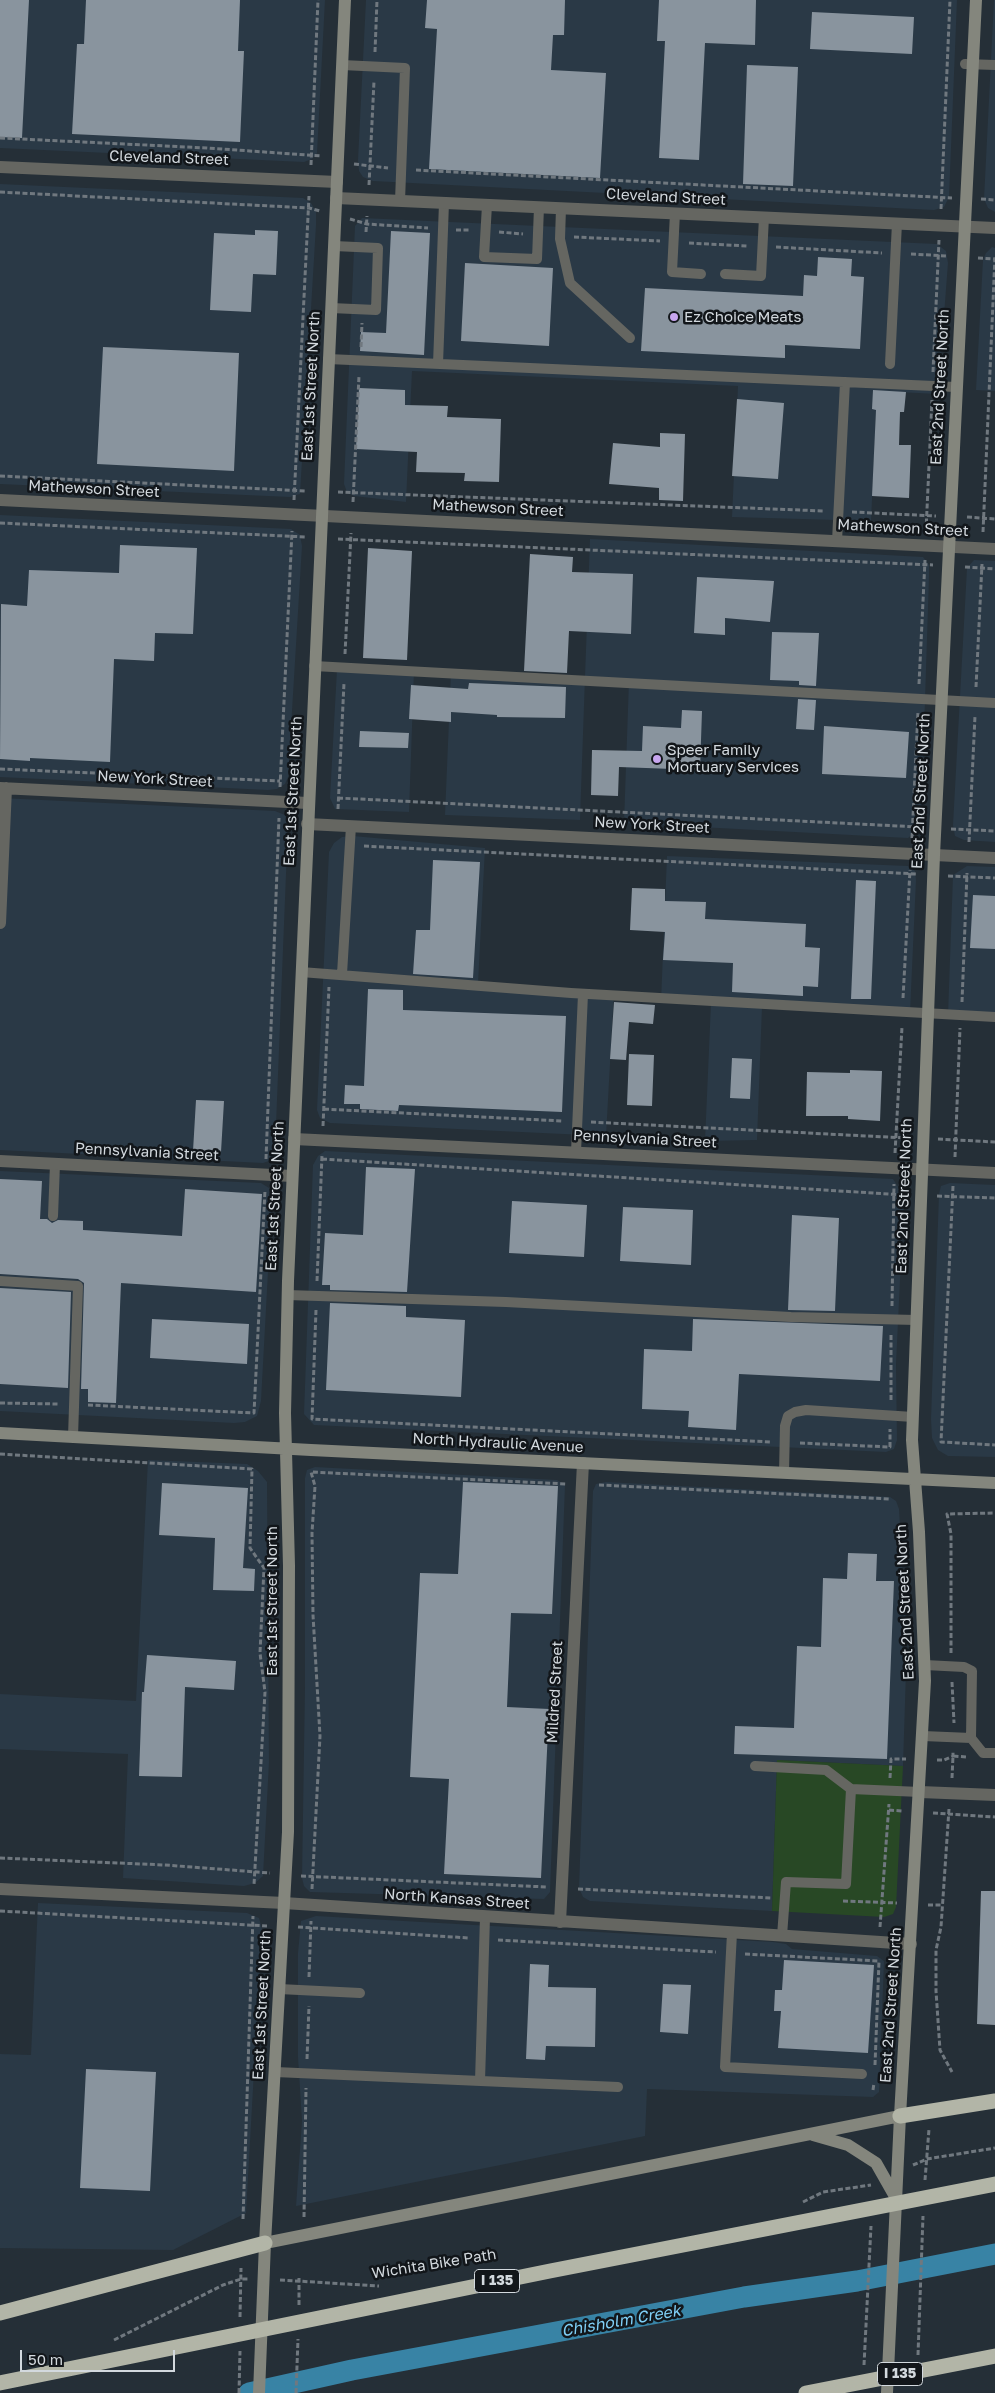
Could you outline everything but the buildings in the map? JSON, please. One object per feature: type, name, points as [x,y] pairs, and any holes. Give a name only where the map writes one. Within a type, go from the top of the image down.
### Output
[{"type":"highway","points":[[900,2116],[995,2101]]},
{"type":"highway","name":"I 135","points":[[0,2382],[550,2271],[995,2184]]},
{"type":"highway","points":[[0,2313],[265,2243]]},
{"type":"highway","name":"I 135","points":[[806,2393],[995,2356]]},
{"type":"street","name":"East 1st Street North","points":[[259,2393],[263,2279],[288,1832],[289,1576],[286,1449],[292,1176],[345,0]]},
{"type":"street","name":"East 2nd Street North","points":[[887,2393],[900,2116],[923,1736],[925,1665],[913,1417],[922,1139],[964,226],[969,64],[976,0]]},
{"type":"street","name":"Cleveland Street","points":[[0,167],[337,182]]},
{"type":"street","name":"Cleveland Street","points":[[336,198],[995,228]]},
{"type":"street","name":"Mathewson Street","points":[[0,500],[995,549]]},
{"type":"street","name":"New York Street","points":[[3,788],[308,803]]},
{"type":"street","points":[[0,923],[3,788]]},
{"type":"street","name":"New York Street","points":[[307,824],[995,858]]},
{"type":"street","name":"Pennsylvania Street","points":[[294,1139],[995,1172]]},
{"type":"street","name":"Pennsylvania Street","points":[[0,1161],[292,1176]]},
{"type":"street","name":"North Hydraulic Avenue","points":[[0,1433],[286,1449],[995,1483]]},
{"type":"street","name":"Mildred Street","points":[[560,1922],[583,1463]]},
{"type":"street","points":[[920,1792],[995,1795]]},
{"type":"street","name":"North Kansas Street","points":[[0,1889],[253,1901],[911,1944]]},
{"type":"street","points":[[265,2243],[900,2116]]},
{"type":"street","points":[[811,2134],[848,2145],[876,2163],[897,2200]]},
{"type":"lane","points":[[969,64],[995,65]]},
{"type":"lane","points":[[342,65],[405,68],[400,201]]},
{"type":"lane","points":[[438,364],[444,203]]},
{"type":"lane","points":[[487,204],[484,257],[537,259],[540,207]]},
{"type":"lane","points":[[561,208],[560,239],[570,283],[630,338]]},
{"type":"lane","points":[[675,213],[672,272],[701,274]]},
{"type":"lane","points":[[725,274],[761,276],[764,217]]},
{"type":"lane","points":[[890,364],[897,223]]},
{"type":"lane","points":[[331,308],[376,310],[378,248],[334,246]]},
{"type":"lane","points":[[328,359],[956,387]]},
{"type":"lane","points":[[837,541],[845,382]]},
{"type":"lane","points":[[314,666],[995,703]]},
{"type":"lane","points":[[342,974],[351,826]]},
{"type":"lane","points":[[301,972],[428,980],[453,985],[583,994],[995,1017]]},
{"type":"lane","points":[[576,1152],[583,994]]},
{"type":"lane","points":[[53,1216],[55,1164]]},
{"type":"lane","points":[[0,1281],[78,1286],[73,1437]]},
{"type":"lane","points":[[288,1295],[506,1302],[791,1317],[916,1320]]},
{"type":"lane","points":[[784,1473],[785,1426],[788,1416],[796,1412],[806,1410],[913,1417]]},
{"type":"lane","points":[[925,1665],[964,1666],[972,1671],[971,1738],[984,1753],[995,1753]]},
{"type":"lane","points":[[923,1736],[971,1738]]},
{"type":"lane","points":[[755,1766],[826,1770],[850,1789],[920,1792]]},
{"type":"lane","points":[[782,1936],[786,1882],[846,1884],[850,1789]]},
{"type":"lane","points":[[480,2081],[485,1917]]},
{"type":"lane","points":[[732,1933],[725,2067],[862,2074]]},
{"type":"lane","points":[[279,1990],[360,1993]]},
{"type":"lane","points":[[275,2072],[618,2087]]},
{"type":"path","points":[[0,1403],[254,1413],[266,1175],[279,802],[318,0]]},
{"type":"path","points":[[366,248],[377,0]]},
{"type":"path","points":[[330,974],[312,1419],[890,1448],[894,1168],[911,854],[950,0]]},
{"type":"path","points":[[0,138],[311,154],[370,167],[401,169],[995,200]]},
{"type":"path","points":[[0,192],[309,208],[367,224]]},
{"type":"path","points":[[337,826],[362,310]]},
{"type":"path","points":[[0,476],[322,492],[995,519]]},
{"type":"path","points":[[0,523],[995,569]]},
{"type":"path","points":[[0,769],[280,781]]},
{"type":"path","points":[[338,798],[995,831]]},
{"type":"path","points":[[350,845],[995,878]]},
{"type":"path","points":[[324,1108],[995,1142]]},
{"type":"path","points":[[322,1159],[893,1194],[995,1198]]},
{"type":"path","points":[[0,1454],[252,1469],[250,1548],[264,1568],[260,1653],[265,1692],[253,1901],[243,2219]]},
{"type":"path","points":[[304,2217],[311,1928],[320,1736],[313,1615],[312,1533],[315,1486],[310,1472]]},
{"type":"path","points":[[952,2072],[940,2050],[936,2016],[936,1950],[942,1905],[954,1738],[949,1620],[951,1534],[947,1514],[995,1513]]},
{"type":"path","points":[[874,2070],[891,1759],[944,1760],[953,1756],[970,1757]]},
{"type":"path","points":[[949,1814],[995,1816]]},
{"type":"path","points":[[0,1858],[165,1865],[313,1877],[785,1898]]},
{"type":"path","points":[[833,1901],[942,1905]]},
{"type":"path","points":[[0,1911],[879,1961]]},
{"type":"path","points":[[874,2080],[874,2090]]},
{"type":"path","points":[[925,2188],[929,2128]]},
{"type":"path","points":[[898,2172],[927,2159],[995,2148]]},
{"type":"path","points":[[798,2204],[823,2192],[869,2186],[885,2178]]},
{"type":"path","points":[[918,2356],[924,2206]]},
{"type":"path","points":[[864,2361],[871,2225]]},
{"type":"path","points":[[240,2323],[241,2268]]},
{"type":"path","name":"Wichita Bike Path","points":[[112,2342],[223,2285],[241,2278],[376,2287],[386,2285]]},
{"type":"path","points":[[296,2393],[298,2336]]},
{"type":"path","points":[[239,2393],[240,2349]]},
{"type":"shaded area","points":[[0,0],[325,0],[317,153],[312,159],[304,162],[0,148]]},
{"type":"shaded area","points":[[366,0],[957,0],[949,197],[944,207],[934,210],[373,181],[363,177],[359,171],[358,160]]},
{"type":"shaded area","points":[[994,0],[995,212],[988,208],[984,199]]},
{"type":"shaded area","points":[[0,184],[303,198],[311,203],[316,212],[316,225],[300,494],[290,497],[0,484]]},
{"type":"shaded area","points":[[362,218],[937,244],[946,251],[948,263],[938,394],[877,391],[871,521],[732,517],[738,386],[412,371],[406,502],[354,496],[347,492],[344,484],[355,226]]},
{"type":"shaded area","points":[[992,247],[995,248],[995,391],[976,390],[983,260],[986,253]]},
{"type":"shaded area","points":[[0,515],[291,529],[300,535],[302,546],[288,777],[285,784],[277,789],[268,790],[0,777]]},
{"type":"shaded area","points":[[590,539],[923,557],[929,565],[929,577],[921,824],[908,838],[624,823],[629,680],[585,677]]},
{"type":"shaded area","points":[[974,560],[995,561],[995,842],[964,840],[955,836],[953,825],[967,568]]},
{"type":"shaded area","points":[[337,669],[414,671],[409,812],[335,809],[330,798]]},
{"type":"shaded area","points":[[451,672],[585,677],[580,820],[445,815]]},
{"type":"shaded area","points":[[0,798],[275,811],[285,815],[288,824],[275,1150],[272,1160],[263,1163],[0,1150]]},
{"type":"shaded area","points":[[353,836],[485,848],[478,984],[614,991],[606,1136],[330,1123],[320,1118],[317,1110],[329,852],[334,843],[342,837]]},
{"type":"shaded area","points":[[667,856],[908,866],[915,871],[910,1013],[762,1007],[757,1140],[705,1141],[711,1003],[661,1001]]},
{"type":"shaded area","points":[[967,866],[995,867],[995,1017],[948,1015],[953,875]]},
{"type":"shaded area","points":[[325,1151],[893,1179],[904,1196],[896,1364],[897,1440],[894,1449],[886,1452],[314,1425],[304,1414],[313,1165],[318,1156]]},
{"type":"shaded area","points":[[0,1171],[261,1183],[269,1188],[272,1198],[261,1401],[257,1416],[245,1422],[234,1423],[0,1411]]},
{"type":"shaded area","points":[[950,1183],[995,1185],[995,1457],[948,1456],[938,1450],[932,1438],[931,1419],[939,1194],[941,1186]]},
{"type":"shaded area","points":[[148,1460],[247,1464],[258,1471],[267,1482],[269,1762],[263,1876],[255,1883],[244,1886],[123,1878],[128,1754],[0,1749],[0,1694],[136,1701]]},
{"type":"shaded area","points":[[315,1467],[557,1480],[565,1485],[550,1892],[544,1899],[310,1892],[304,1886],[302,1878],[305,1687],[305,1478],[307,1470]]},
{"type":"shaded area","points":[[606,1482],[890,1497],[896,1501],[899,1509],[906,1630],[903,1766],[777,1760],[772,1911],[590,1901],[583,1897],[579,1888],[593,1491],[596,1484]]},
{"type":"shaded area","points":[[38,1903],[247,1913],[259,1918],[262,1929],[246,2213],[173,2250],[0,2248],[0,2054],[31,2055]]},
{"type":"shaded area","points":[[316,1916],[773,1942],[786,1944],[792,1949],[877,1956],[884,1961],[879,2092],[873,2097],[647,2089],[645,2136],[296,2206],[302,2121],[298,2057],[298,1953],[301,1921]]},
{"type":"green space","points":[[777,1760],[903,1766],[896,1907],[893,1914],[884,1917],[772,1911]]},
{"type":"waterway","name":"Chisholm Creek","points":[[249,2393],[352,2370],[744,2297],[857,2281],[995,2254]]},
{"type":"place","name":"Ez Choice Meats","points":[[674,317]]},
{"type":"place","name":"Speer Family Mortuary Services","points":[[657,759]]}]
